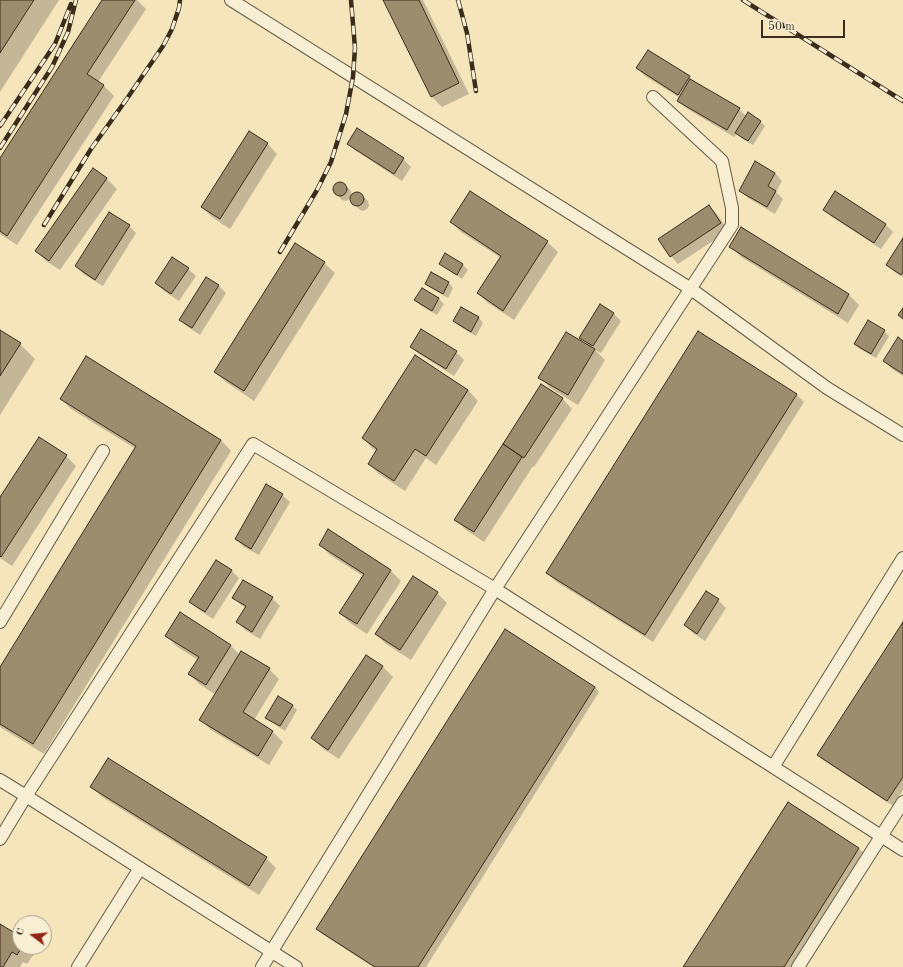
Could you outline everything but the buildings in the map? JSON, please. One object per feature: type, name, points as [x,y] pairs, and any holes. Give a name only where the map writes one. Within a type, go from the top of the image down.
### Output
[{"type":"lane","points":[[231,0],[691,290],[826,388],[903,435]]},
{"type":"lane","points":[[262,967],[495,589],[732,225],[732,208],[722,162],[653,97]]},
{"type":"lane","points":[[0,839],[26,796],[253,444],[495,589],[903,850]]},
{"type":"lane","points":[[0,622],[103,451]]},
{"type":"lane","points":[[773,766],[903,558]]},
{"type":"lane","points":[[0,780],[296,967]]},
{"type":"lane","points":[[798,967],[903,802]]},
{"type":"lane","points":[[78,967],[140,868]]},
{"type":"railway","points":[[0,148],[52,67],[68,32],[76,0]]},
{"type":"railway","points":[[44,225],[91,149],[163,46],[172,29],[180,0]]},
{"type":"railway","points":[[280,252],[317,190],[331,162],[346,114],[353,77],[355,48],[351,0]]},
{"type":"railway","points":[[458,0],[467,33],[476,91]]},
{"type":"railway","points":[[743,0],[903,101]]},
{"type":"railway","points":[[0,126],[55,44],[71,4]]}]
